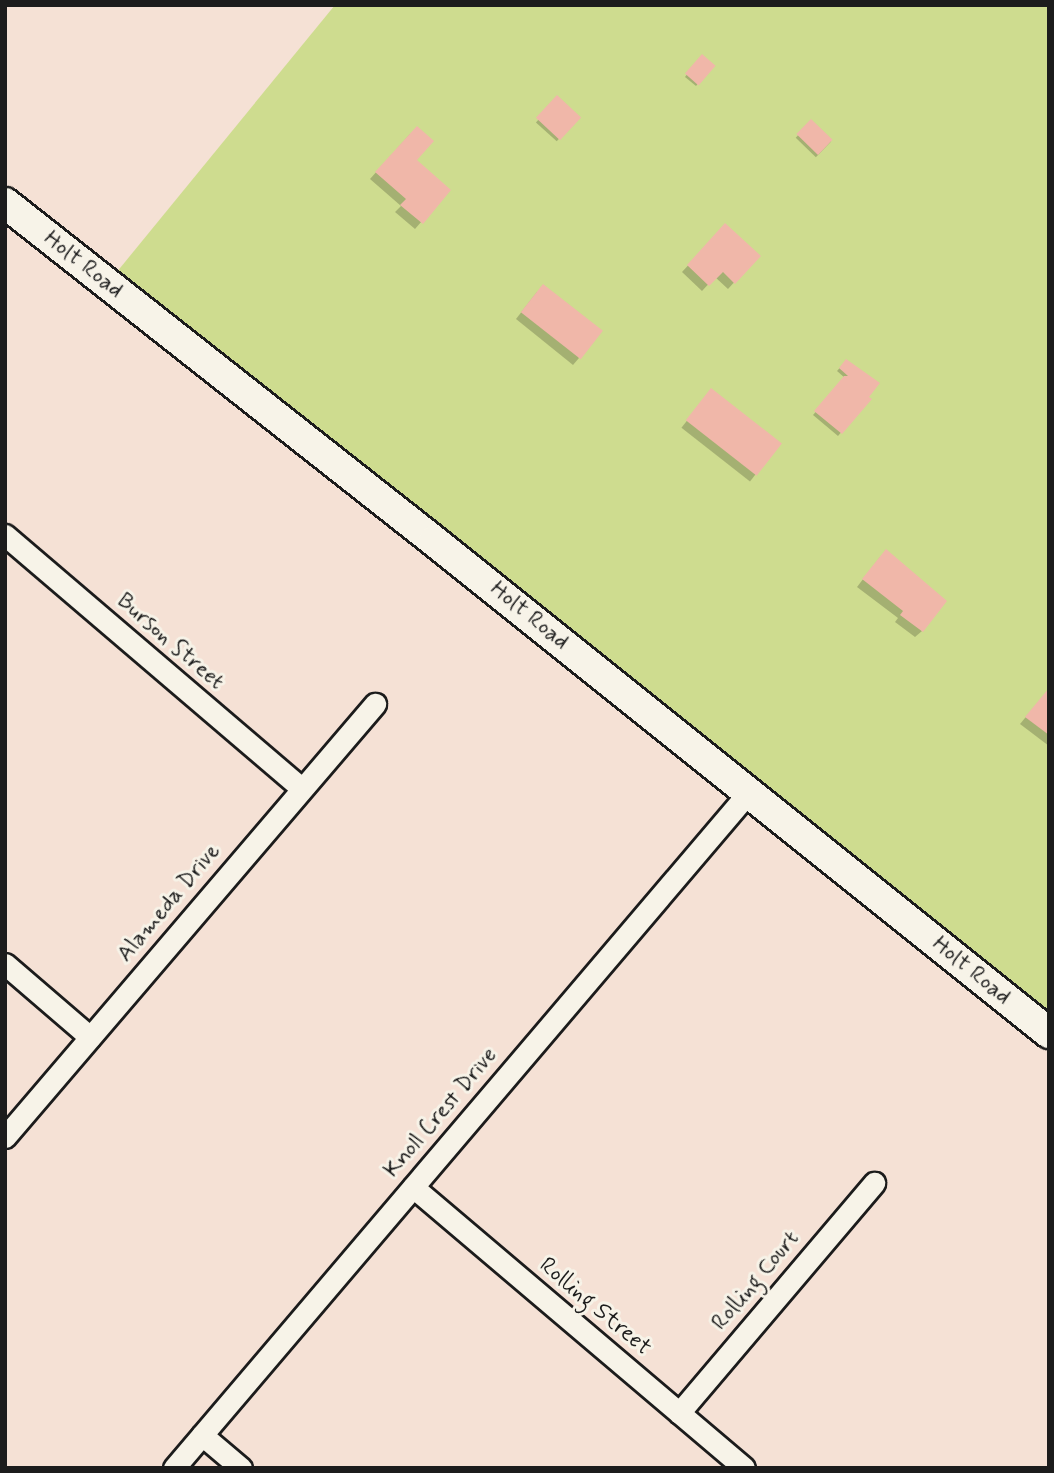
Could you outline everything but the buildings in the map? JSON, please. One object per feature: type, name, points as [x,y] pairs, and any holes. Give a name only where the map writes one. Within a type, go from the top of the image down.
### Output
[{"type":"main road","name":"Holt Road","points":[[5,203],[1049,1033]]},
{"type":"street","name":"Burson Street","points":[[5,535],[301,788]]},
{"type":"street","name":"Alameda Drive","points":[[5,1137],[301,788],[376,704]]},
{"type":"street","name":"Knoll Crest Drive","points":[[174,1468],[748,792]]},
{"type":"street","points":[[5,964],[90,1037]]},
{"type":"street","name":"Rolling Court","points":[[679,1413],[874,1182]]},
{"type":"street","name":"Rolling Street","points":[[413,1187],[744,1468]]},
{"type":"street","points":[[202,1435],[241,1468]]},
{"type":"green space","points":[[335,5],[1049,5],[1049,1034],[107,284]]}]
